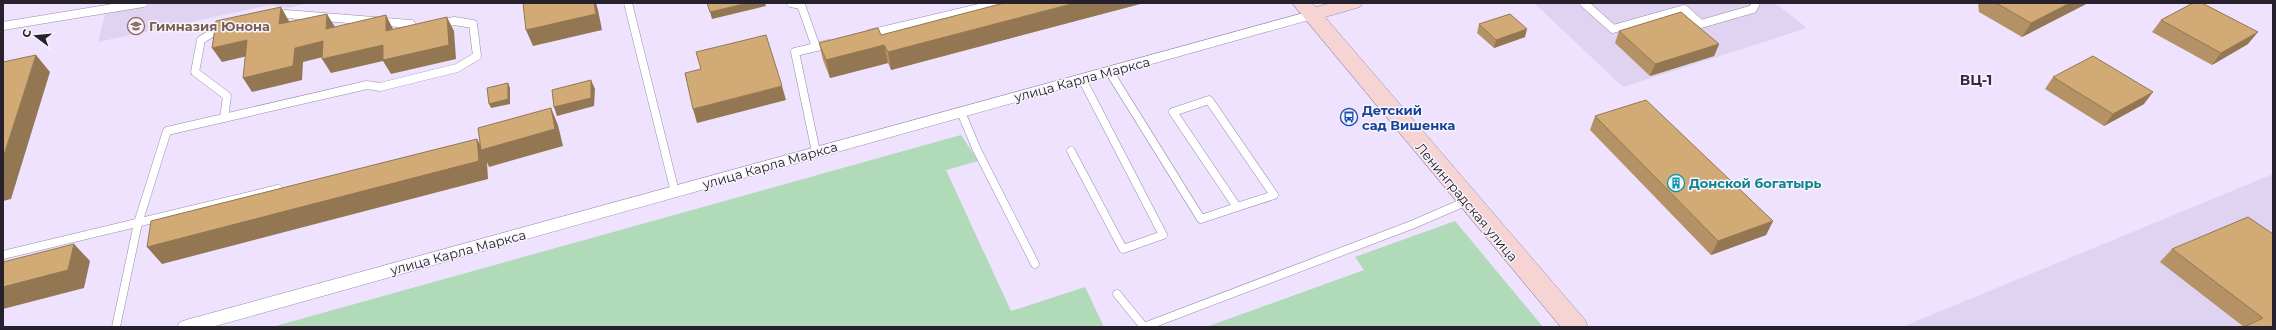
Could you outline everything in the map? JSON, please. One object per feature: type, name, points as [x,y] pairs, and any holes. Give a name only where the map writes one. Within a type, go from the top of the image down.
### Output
[{"type":"street","name":"улица Карла Маркса","points":[[186,327],[1082,79],[1307,9],[1353,3]]},
{"type":"street","name":"Ленинградская улица","points":[[1307,9],[1572,327]]},
{"type":"street","points":[[1307,9],[1576,327]]},
{"type":"lane","points":[[3,26],[143,3]]},
{"type":"lane","points":[[628,3],[674,192]]},
{"type":"lane","points":[[791,3],[801,5],[816,47]]},
{"type":"lane","points":[[862,36],[1000,3]]},
{"type":"lane","points":[[1584,3],[1613,29],[1684,9],[1701,24],[1753,9],[1756,3]]},
{"type":"lane","points":[[116,327],[138,223],[167,131],[367,85],[380,87],[457,68],[477,56],[473,24],[454,21],[411,31],[411,24],[286,14],[271,17]]},
{"type":"lane","points":[[224,118],[227,96],[195,72],[201,40],[219,27],[234,24]]},
{"type":"lane","points":[[816,152],[795,52],[839,41]]},
{"type":"lane","points":[[1109,71],[1201,219],[1274,195],[1209,100],[1173,112],[1237,207]]},
{"type":"lane","points":[[1071,151],[1123,249],[1163,235],[1082,79]]},
{"type":"lane","points":[[962,112],[977,150],[1035,264]]},
{"type":"lane","points":[[3,255],[284,188]]},
{"type":"lane","points":[[1118,294],[1144,327],[1414,224],[1467,201]]},
{"type":"shaded area","name":"Гимназия Юнона","points":[[108,3],[309,3],[288,8],[270,5],[98,42]]},
{"type":"shaded area","points":[[1534,3],[1775,3],[1807,28],[1623,87]]},
{"type":"shaded area","points":[[2273,174],[2273,327],[1902,327]]},
{"type":"green space","points":[[961,135],[978,161],[946,170],[1011,311],[1085,287],[1104,327],[272,327]]},
{"type":"green space","points":[[1455,221],[1543,327],[1206,327],[1364,270],[1355,257]]},
{"type":"building","points":[[523,3],[594,3],[596,14],[526,30]]},
{"type":"building","points":[[707,3],[748,3],[710,12]]},
{"type":"building","points":[[1004,3],[1075,3],[888,52],[884,45],[826,60],[819,43],[878,28],[881,35]]},
{"type":"building","points":[[1996,3],[2070,3],[2031,23]]},
{"type":"building","points":[[2193,3],[2202,3],[2258,32],[2221,53],[2161,20]]},
{"type":"building","points":[[281,7],[279,24],[327,14],[326,29],[386,15],[386,31],[447,17],[449,45],[383,60],[383,45],[322,59],[323,41],[295,48],[293,66],[243,78],[247,40],[212,48],[216,21]]},
{"type":"building","points":[[1681,12],[1719,44],[1655,64],[1619,31]]},
{"type":"building","points":[[1510,14],[1527,29],[1496,40],[1479,24]]},
{"type":"building","points":[[766,35],[782,86],[693,109],[685,73],[701,69],[696,52]]},
{"type":"building","points":[[36,55],[3,158],[3,62]]},
{"type":"building","points":[[2093,56],[2153,92],[2113,114],[2053,77]]},
{"type":"building","points":[[591,80],[591,98],[554,107],[552,90]]},
{"type":"building","points":[[508,83],[508,99],[489,104],[487,88]]},
{"type":"building","name":"Донской богатырь","points":[[1646,100],[1773,221],[1718,241],[1595,116]]},
{"type":"building","points":[[551,108],[555,129],[481,150],[478,128]]},
{"type":"building","points":[[477,139],[479,161],[147,247],[151,221]]},
{"type":"building","points":[[2248,217],[2273,234],[2273,327],[2244,327],[2263,318],[2172,249]]},
{"type":"building","points":[[74,244],[68,270],[3,287],[3,262]]},
{"type":"place","name":"Гимназия Юнона","points":[[136,26]]},
{"type":"place","name":"Детский сад Вишенка","points":[[1349,117]]},
{"type":"place","name":"Донской богатырь","points":[[1676,183]]},
{"type":"district","name":"ВЦ-1","points":[[1976,80]]}]
